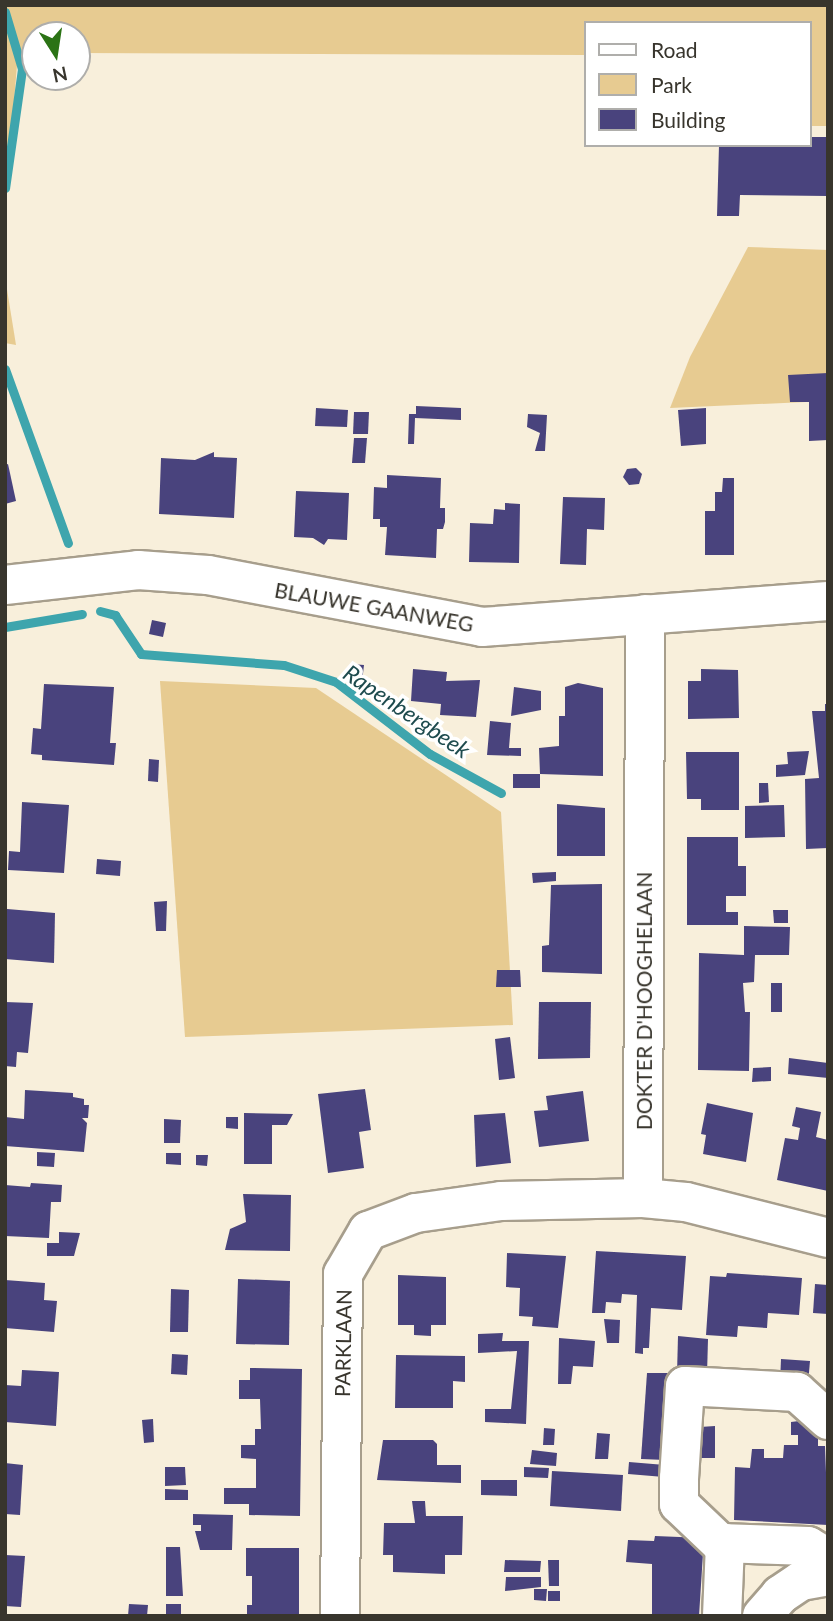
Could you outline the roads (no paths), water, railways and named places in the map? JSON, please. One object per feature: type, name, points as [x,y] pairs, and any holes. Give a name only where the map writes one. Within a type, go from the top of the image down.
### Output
[{"type":"street","name":"BLAUWE GAANWEG","points":[[5,585],[138,570],[208,575],[472,626],[828,601]]},
{"type":"street","name":"DOKTER D'HOOGHELAAN","points":[[643,1198],[645,614]]},
{"type":"street","points":[[643,1198],[686,1202],[828,1238]]},
{"type":"street","name":"PARKLAAN","points":[[340,1616],[343,1274],[368,1231],[416,1213],[501,1201],[643,1198]]},
{"type":"street","points":[[828,1420],[797,1392],[685,1386],[679,1504],[725,1543],[808,1546],[828,1558]]},
{"type":"street","points":[[722,1616],[725,1543]]},
{"type":"street","points":[[762,1616],[780,1595],[802,1581],[828,1576]]},
{"type":"waterway","name":"Rapenbergbeek","points":[[5,12],[22,69],[5,188]]},
{"type":"waterway","name":"Rapenbergbeek","points":[[5,369],[68,543]]},
{"type":"waterway","name":"Rapenbergbeek","points":[[100,611],[115,615],[141,654],[284,665],[336,682],[430,754],[501,793]]},
{"type":"waterway","points":[[5,627],[82,614]]}]
